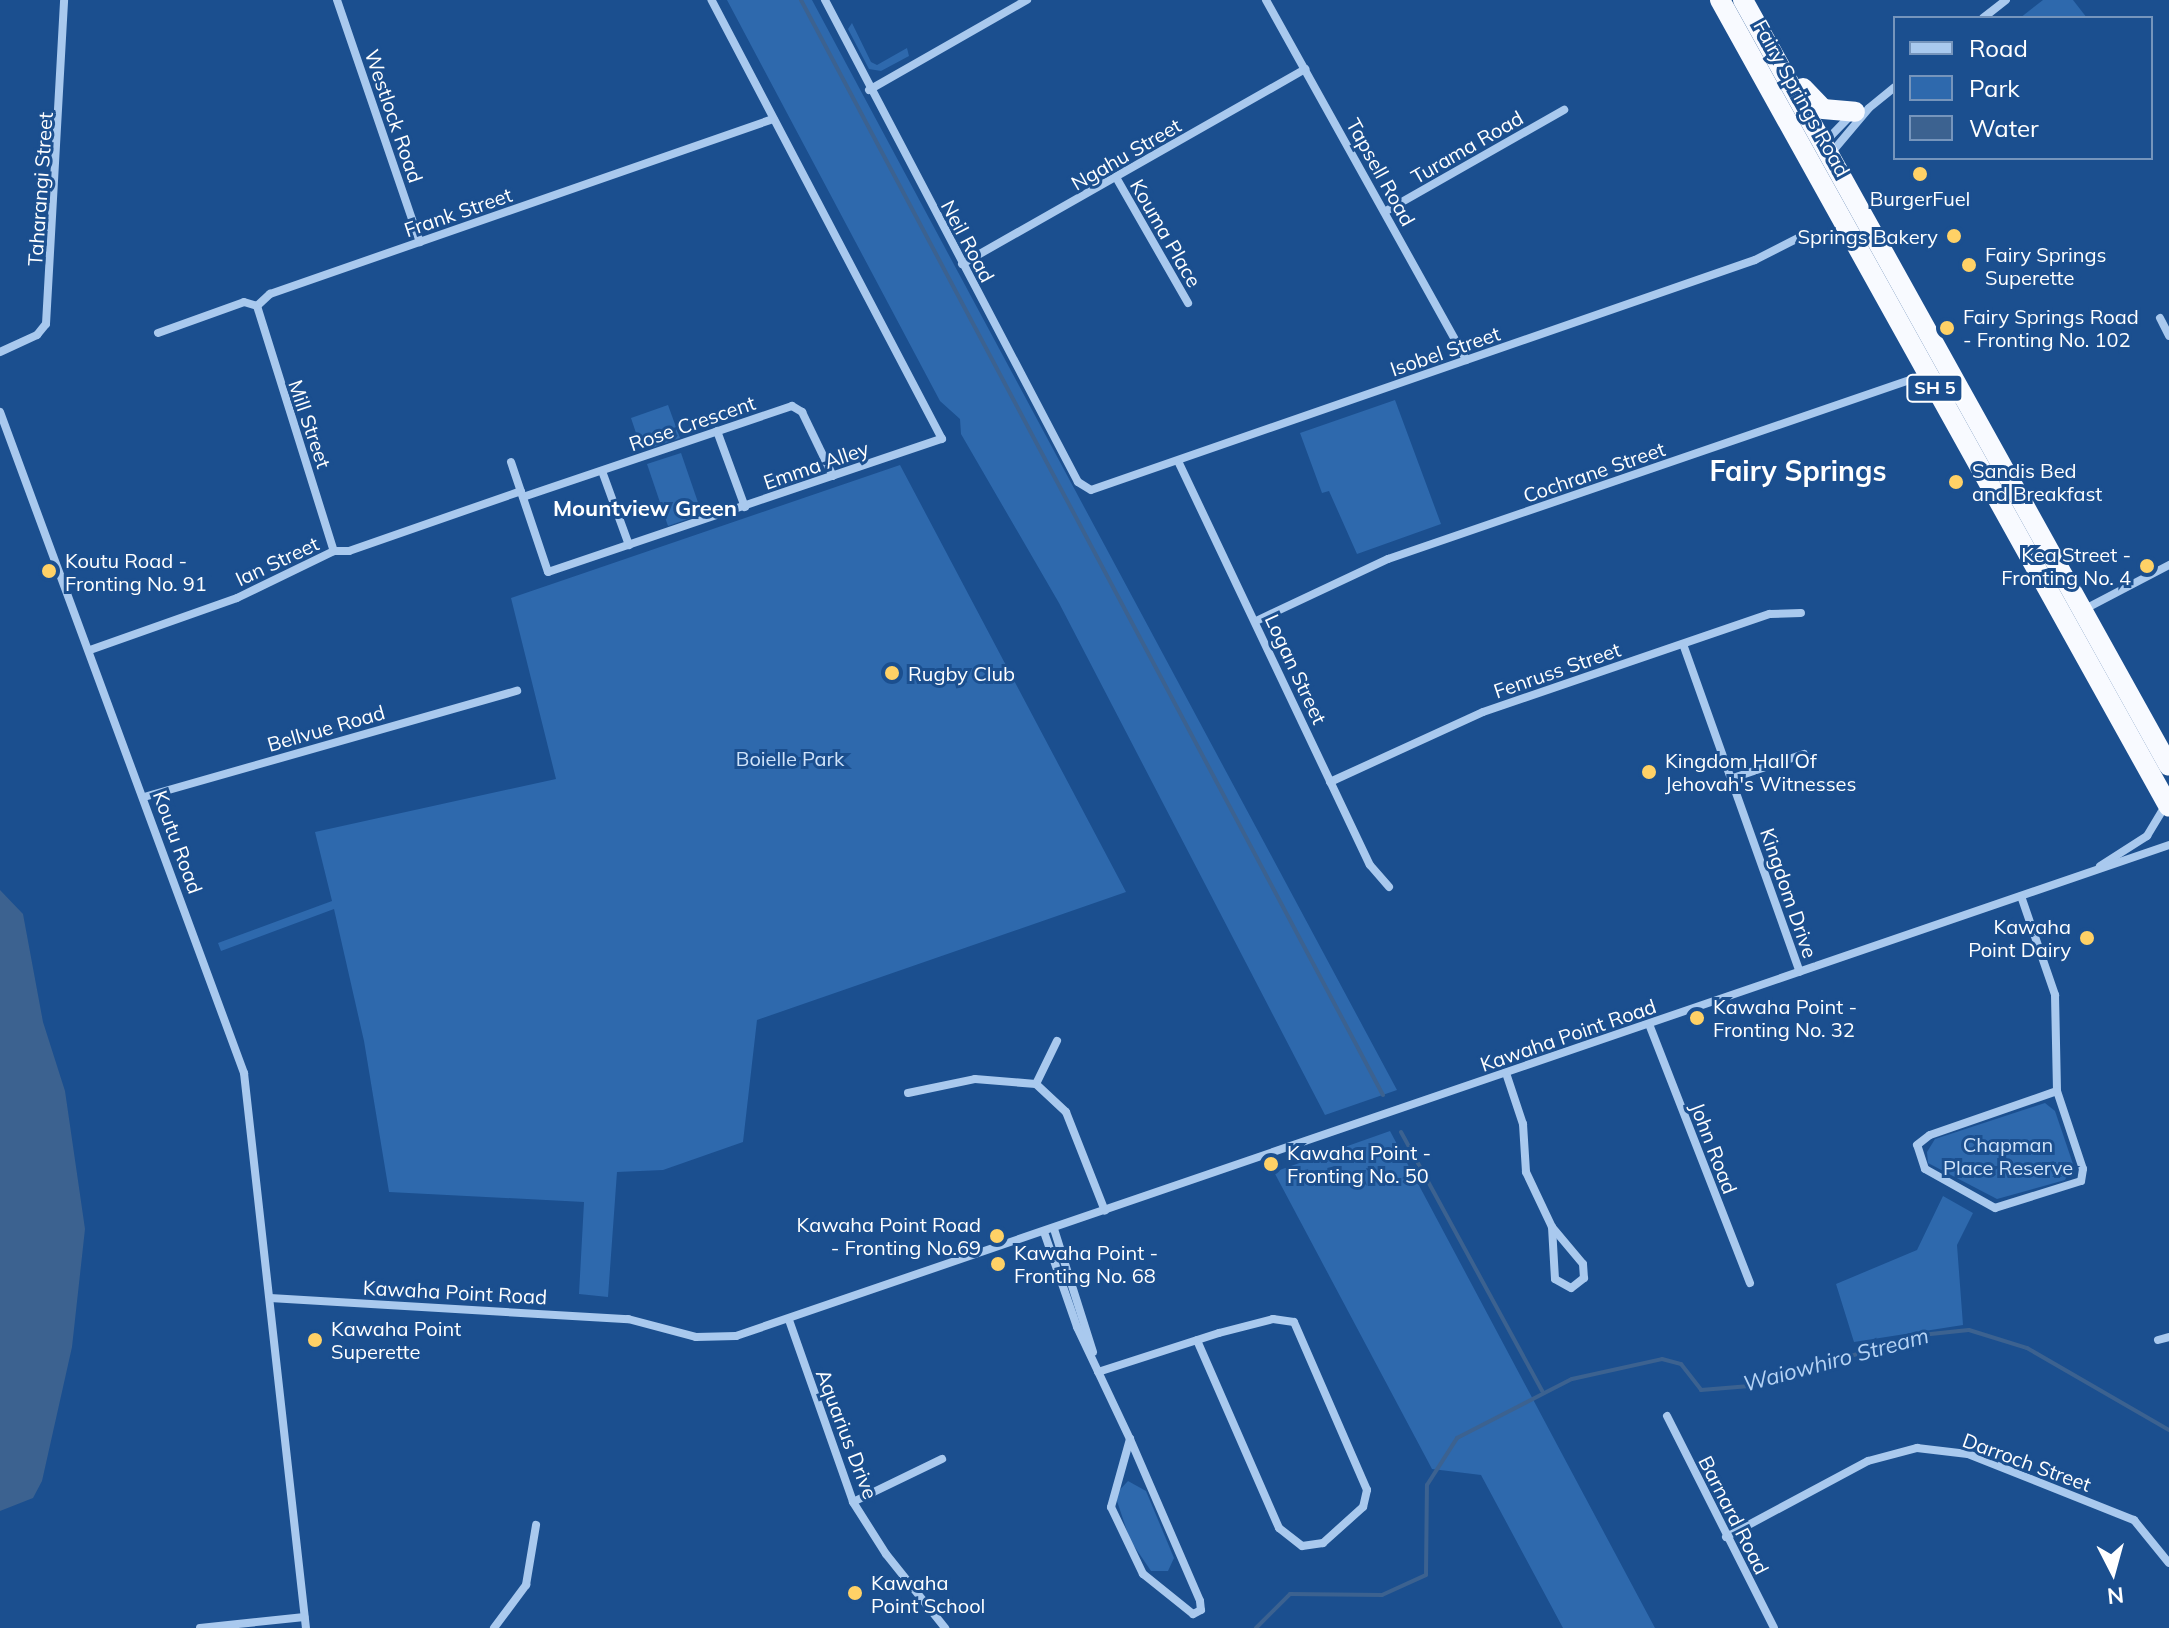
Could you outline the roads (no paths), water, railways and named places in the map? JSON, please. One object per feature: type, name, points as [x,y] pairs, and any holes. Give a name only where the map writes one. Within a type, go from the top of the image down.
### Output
[{"type":"highway","name":"Fairy Springs Road","points":[[1720,0],[2168,805]]},
{"type":"highway","name":"Fairy Springs Road","points":[[1746,5],[1830,148],[2169,766]]},
{"type":"highway","points":[[1746,5],[1773,35],[1809,98],[1830,112],[1862,110]]},
{"type":"highway","name":"SH 5","points":[[1744,44],[1765,64],[1802,130],[1830,148],[1824,167],[1845,207],[1849,231]]},
{"type":"street","name":"Taharangi Street","points":[[0,352],[37,335],[46,324],[64,0]]},
{"type":"street","name":"Westlock Road","points":[[337,0],[420,242]]},
{"type":"street","points":[[712,0],[773,119]]},
{"type":"street","name":"Neil Road","points":[[825,0],[869,90],[1078,482],[1091,490]]},
{"type":"street","points":[[869,90],[1027,0]]},
{"type":"street","name":"Tapsell Road","points":[[1266,0],[1386,211],[1466,360]]},
{"type":"street","points":[[1986,16],[2006,0]]},
{"type":"street","name":"Ngahu Street","points":[[962,264],[1117,179],[1305,69]]},
{"type":"street","points":[[1830,148],[1862,110],[1893,88]]},
{"type":"street","name":"Turama Road","points":[[1386,211],[1564,110]]},
{"type":"street","points":[[1830,148],[1862,110]]},
{"type":"street","name":"Frank Street","points":[[158,333],[244,302],[257,306],[270,294],[773,119]]},
{"type":"street","name":"Emma Alley","points":[[522,494],[548,572],[942,439],[773,119]]},
{"type":"street","name":"Kouma Place","points":[[1117,179],[1188,303]]},
{"type":"street","name":"Isobel Street","points":[[1091,490],[1755,260],[1806,234]]},
{"type":"street","name":"Mill Street","points":[[257,306],[334,551]]},
{"type":"street","points":[[2160,318],[2169,336]]},
{"type":"street","name":"Cochrane Street","points":[[1256,621],[1388,559],[1948,366]]},
{"type":"street","name":"Rose Crescent","points":[[522,494],[798,407],[833,476]]},
{"type":"street","name":"Koutu Road","points":[[0,412],[244,1073],[270,1298]]},
{"type":"street","points":[[717,431],[745,507]]},
{"type":"street","name":"Logan Street","points":[[1178,461],[1370,865],[1389,887]]},
{"type":"street","points":[[511,462],[522,494]]},
{"type":"street","points":[[602,471],[629,545]]},
{"type":"street","name":"Ian Street","points":[[90,650],[237,598],[334,551],[360,548],[522,494]]},
{"type":"street","points":[[2065,621],[2169,565]]},
{"type":"street","name":"Fenruss Street","points":[[1330,782],[1462,720],[1770,614],[1801,613]]},
{"type":"street","name":"Kingdom Drive","points":[[1683,644],[1800,972]]},
{"type":"street","name":"Bellvue Road","points":[[144,797],[517,691]]},
{"type":"street","points":[[1733,778],[1804,754]]},
{"type":"street","name":"Kawaha Point Road","points":[[2093,872],[2147,836],[2168,805]]},
{"type":"street","name":"Kawaha Point Road","points":[[270,1298],[628,1319],[716,1338],[789,1320],[2169,845]]},
{"type":"street","points":[[2021,896],[2055,995],[2057,1091],[2083,1169],[2081,1181],[1995,1208],[1925,1169],[1917,1145],[1930,1135],[2057,1091]]},
{"type":"street","name":"John Road","points":[[1649,1024],[1750,1283]]},
{"type":"street","points":[[1036,1084],[1057,1041]]},
{"type":"street","points":[[1506,1073],[1523,1124],[1526,1172],[1552,1227],[1583,1264],[1584,1278],[1571,1288],[1555,1279],[1552,1227]]},
{"type":"street","points":[[908,1093],[975,1079],[1036,1084],[1066,1112],[1105,1211]]},
{"type":"street","points":[[1054,1229],[1098,1372]]},
{"type":"street","points":[[1044,1232],[1098,1372],[1130,1439],[1200,1601],[1201,1610],[1193,1614],[1143,1574],[1115,1519],[1110,1496],[1130,1439]]},
{"type":"street","points":[[270,1298],[306,1628]]},
{"type":"street","points":[[1098,1372],[1197,1340],[1286,1317],[1301,1331],[1367,1490],[1363,1507],[1323,1543],[1302,1546],[1279,1528],[1197,1340]]},
{"type":"street","name":"Aquarius Drive","points":[[789,1320],[853,1502],[886,1554],[945,1628]]},
{"type":"street","points":[[2158,1340],[2169,1337]]},
{"type":"street","name":"Barnard Road","points":[[1667,1416],[1774,1628]]},
{"type":"street","name":"Darroch Street","points":[[1726,1537],[1868,1461],[1917,1448],[1968,1454],[2134,1520],[2169,1563]]},
{"type":"street","points":[[853,1502],[942,1459]]},
{"type":"street","points":[[494,1628],[526,1585],[536,1525]]},
{"type":"street","points":[[200,1628],[304,1617]]},
{"type":"water","points":[[0,890],[23,914],[43,1022],[65,1091],[85,1229],[72,1347],[42,1481],[33,1498],[0,1511]]},
{"type":"waterway","points":[[801,0],[1383,1095]]},
{"type":"waterway","points":[[1401,1132],[1542,1391]]},
{"type":"waterway","name":"Waiowhiro Stream","points":[[1256,1628],[1290,1594],[1382,1595],[1426,1575],[1427,1485],[1457,1438],[1572,1379],[1662,1359],[1681,1364],[1701,1390],[1750,1386],[1921,1335],[1969,1330],[2027,1348],[2169,1430]]},
{"type":"place","name":"BurgerFuel","points":[[1920,174]]},
{"type":"place","name":"Springs Bakery","points":[[1954,236]]},
{"type":"place","name":"Fairy Springs Superette","points":[[1969,265]]},
{"type":"place","name":"Fairy Springs Road - Fronting No. 102","points":[[1947,328]]},
{"type":"place","name":"Sandis Bed and Breakfast","points":[[1956,482]]},
{"type":"place","name":"Kea Street - Fronting No. 4","points":[[2147,566]]},
{"type":"place","name":"Koutu Road - Fronting No. 91","points":[[49,571]]},
{"type":"place","name":"Rugby Club","points":[[892,673]]},
{"type":"place","name":"Kingdom Hall Of Jehovah's Witnesses","points":[[1649,772]]},
{"type":"place","name":"Kawaha Point Dairy","points":[[2087,938]]},
{"type":"place","name":"Kawaha Point - Fronting No. 32","points":[[1697,1018]]},
{"type":"place","name":"Kawaha Point - Fronting No. 50","points":[[1271,1164]]},
{"type":"place","name":"Kawaha Point Road - Fronting No.69","points":[[997,1236]]},
{"type":"place","name":"Kawaha Point - Fronting No. 68","points":[[998,1264]]},
{"type":"place","name":"Kawaha Point Superette","points":[[315,1340]]},
{"type":"place","name":"Kawaha Point School","points":[[855,1593]]},
{"type":"district","name":"Fairy Springs","points":[[1798,471]]},
{"type":"district","name":"Mountview Green","points":[[645,509]]},
{"type":"park label","name":"Boielle Park","points":[[790,758]]},
{"type":"park label","name":"Chapman Place Reserve","points":[[2008,1156]]}]
